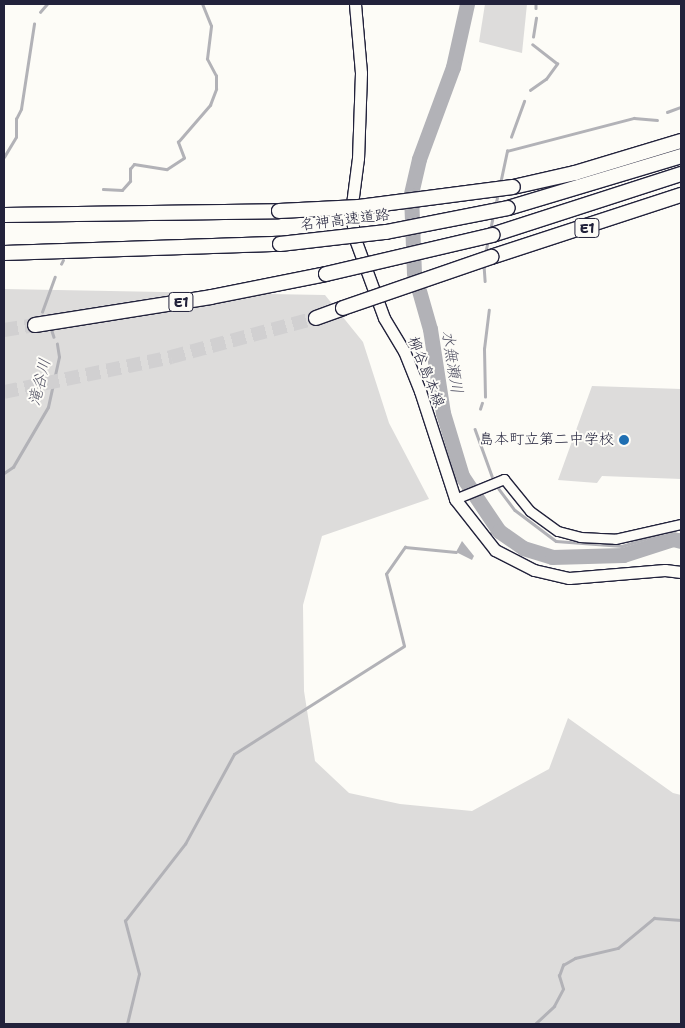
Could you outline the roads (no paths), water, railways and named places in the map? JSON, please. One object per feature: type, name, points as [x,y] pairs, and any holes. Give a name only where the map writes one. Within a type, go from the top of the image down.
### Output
[{"type":"highway","name":"名神高速道路","points":[[4,215],[279,211],[360,207],[513,187],[575,173],[681,141]]},
{"type":"highway","name":"名神高速道路","points":[[4,253],[280,244],[386,232],[508,208],[681,156]]},
{"type":"highway","name":"E1","points":[[35,325],[211,297],[326,274],[492,235],[681,174]]},
{"type":"highway","name":"E1","points":[[316,318],[491,257],[681,195]]},
{"type":"main road","name":"柳谷島本線","points":[[355,4],[361,73],[358,158],[351,212],[355,239],[384,318],[420,391],[460,496],[495,550],[534,570],[569,578],[665,570],[681,572]]},
{"type":"street","points":[[460,496],[504,479],[530,511],[558,531],[580,537],[615,539],[681,524]]},
{"type":"waterway","points":[[40,12],[47,4]]},
{"type":"waterway","points":[[103,189],[122,190],[130,181],[130,169],[134,164],[167,169],[184,158],[178,142],[210,105],[216,89],[216,76],[207,59],[211,26],[202,4]]},
{"type":"waterway","name":"水無瀬川","points":[[467,4],[453,67],[419,159],[411,195],[414,273],[430,329],[443,413],[462,476],[499,531],[523,548],[552,557],[623,555],[673,539],[681,541]]},
{"type":"waterway","points":[[533,37],[536,18]]},
{"type":"waterway","points":[[4,157],[16,137],[16,119],[21,109],[34,24]]},
{"type":"waterway","points":[[530,90],[546,79],[557,64],[533,45]]},
{"type":"waterway","points":[[511,137],[524,101]]},
{"type":"waterway","points":[[667,112],[681,107]]},
{"type":"waterway","points":[[507,151],[634,118],[657,120]]},
{"type":"waterway","points":[[500,184],[507,151]]},
{"type":"waterway","points":[[495,206],[498,194]]},
{"type":"waterway","points":[[490,230],[493,216]]},
{"type":"waterway","points":[[485,254],[488,240]]},
{"type":"waterway","points":[[61,264],[63,260]]},
{"type":"waterway","points":[[484,265],[485,281]]},
{"type":"waterway","points":[[42,312],[55,277]]},
{"type":"waterway","points":[[485,397],[484,349],[489,310]]},
{"type":"waterway","points":[[52,331],[54,337]]},
{"type":"waterway","name":"滝谷川","points":[[4,473],[13,467],[48,407],[59,357],[57,344]]},
{"type":"waterway","points":[[480,409],[482,403]]},
{"type":"waterway","points":[[475,429],[492,476]]},
{"type":"waterway","points":[[499,489],[515,510],[556,541],[622,546],[652,537],[681,534]]},
{"type":"waterway","points":[[490,534],[496,527]]},
{"type":"waterway","points":[[127,1024],[139,974],[125,921],[185,844],[234,754],[404,646],[386,574],[405,547],[456,552]]},
{"type":"waterway","points":[[535,1024],[554,1006],[563,989],[559,976],[563,965],[575,958],[618,948],[654,918],[681,920]]},
{"type":"tunnel","points":[[4,392],[171,357],[316,318]]},
{"type":"tunnel","points":[[4,330],[35,325]]},
{"type":"place","name":"島本町立第二中学校","points":[[624,440]]}]
